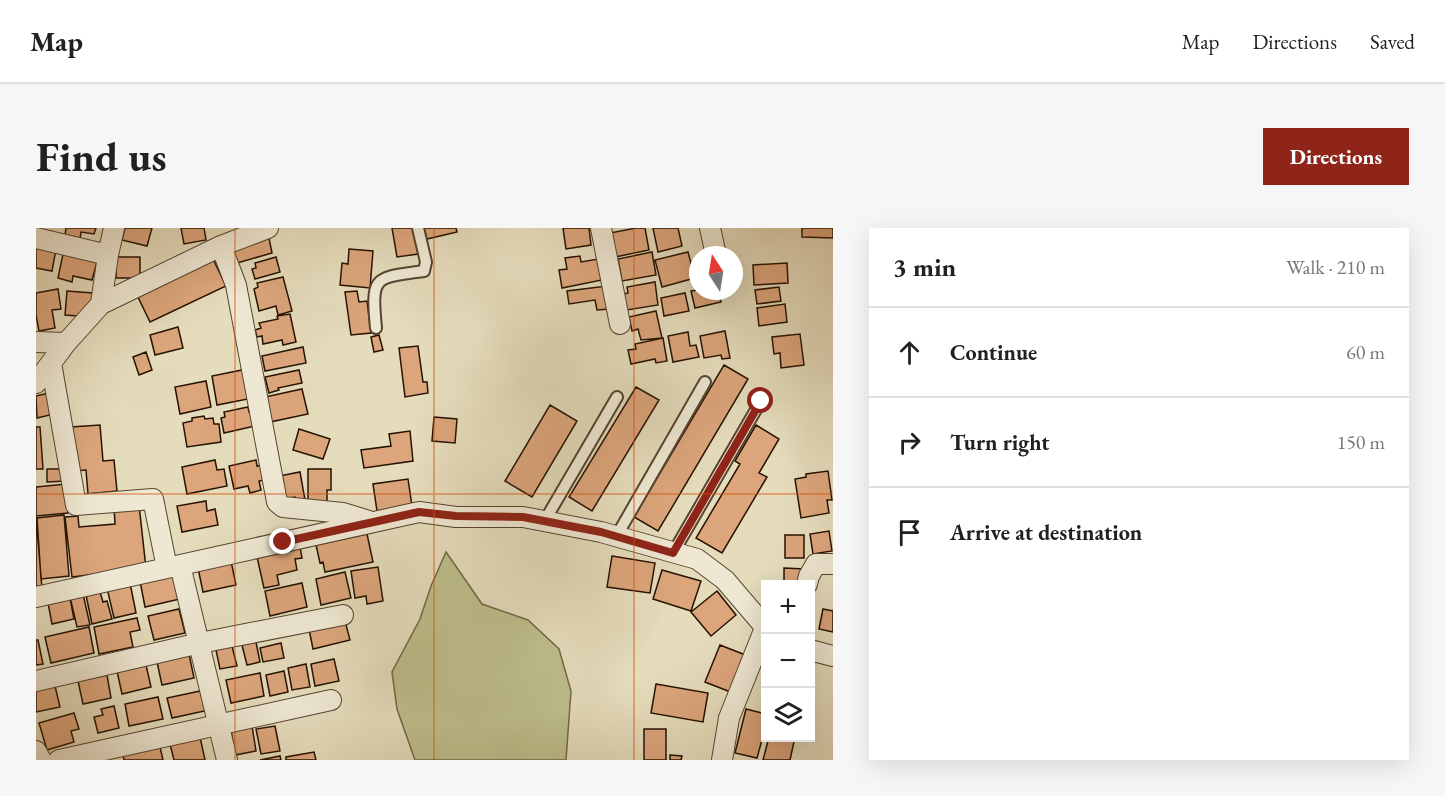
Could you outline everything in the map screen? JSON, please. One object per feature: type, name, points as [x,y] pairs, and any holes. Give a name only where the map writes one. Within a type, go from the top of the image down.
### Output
[{"type":"street","points":[[101,304],[114,228]]},
{"type":"street","points":[[602,228],[620,324]]},
{"type":"street","points":[[710,228],[714,246]]},
{"type":"street","points":[[36,382],[66,343],[101,304],[260,229]]},
{"type":"street","points":[[36,238],[108,255]]},
{"type":"street","points":[[221,246],[236,285],[277,502],[283,507],[343,513],[371,522]]},
{"type":"street","points":[[36,342],[66,343]]},
{"type":"street","points":[[51,363],[76,505],[153,499],[200,643],[227,760]]},
{"type":"street","points":[[36,597],[419,512],[456,516],[523,517],[616,537],[697,559],[725,580],[765,628],[729,718],[722,760]]},
{"type":"street","points":[[808,580],[816,564],[833,564]]},
{"type":"street","points":[[36,681],[200,643],[343,615]]},
{"type":"street","points":[[815,651],[833,656]]},
{"type":"street","points":[[59,760],[331,700]]},
{"type":"street","points":[[36,751],[41,760]]},
{"type":"lane","points":[[376,328],[374,289],[379,281],[391,276],[424,271],[426,262],[418,228]]},
{"type":"lane","points":[[616,537],[705,382]]},
{"type":"lane","points":[[544,522],[617,397]]},
{"type":"lane","points":[[673,553],[761,401]]},
{"type":"green space","points":[[446,552],[482,604],[528,620],[559,649],[571,691],[566,760],[415,760],[397,709],[392,672],[420,619]]},
{"type":"building","points":[[66,228],[96,228],[94,234],[81,232],[80,239],[65,236]]},
{"type":"building","points":[[125,228],[152,228],[147,246],[122,240]]},
{"type":"building","points":[[181,228],[204,228],[206,240],[184,244]]},
{"type":"building","points":[[392,228],[414,228],[418,254],[397,257]]},
{"type":"building","points":[[424,228],[456,228],[457,232],[427,239]]},
{"type":"building","points":[[563,228],[589,228],[591,245],[566,249]]},
{"type":"building","points":[[645,228],[649,250],[615,257],[610,233]]},
{"type":"building","points":[[653,228],[678,228],[682,246],[658,252]]},
{"type":"building","points":[[802,228],[833,228],[833,238],[802,237]]},
{"type":"building","points":[[269,238],[272,253],[237,263],[233,248]]},
{"type":"building","points":[[36,246],[56,249],[52,271],[36,268]]},
{"type":"building","points":[[349,249],[373,251],[370,288],[340,285],[342,263],[348,264]]},
{"type":"building","points":[[652,252],[656,275],[622,281],[618,259]]},
{"type":"building","points":[[688,252],[689,280],[662,287],[655,260]]},
{"type":"building","points":[[63,254],[97,262],[92,280],[73,276],[72,282],[58,278]]},
{"type":"building","points":[[580,256],[581,262],[598,259],[602,280],[562,288],[559,270],[567,269],[565,258]]},
{"type":"building","points":[[116,257],[140,257],[140,278],[116,278]]},
{"type":"building","points":[[276,257],[280,272],[255,279],[252,269],[256,268],[255,263]]},
{"type":"building","points":[[213,259],[226,286],[150,322],[137,295]]},
{"type":"building","points":[[787,263],[788,283],[754,285],[753,265]]},
{"type":"building","points":[[283,277],[292,311],[278,315],[276,306],[259,311],[254,289],[258,287],[257,283]]},
{"type":"building","points":[[655,282],[658,305],[627,310],[624,294],[628,293],[627,287]]},
{"type":"building","points":[[607,286],[610,309],[597,310],[595,300],[569,304],[567,291]]},
{"type":"building","points":[[779,287],[781,301],[757,304],[755,290]]},
{"type":"building","points":[[58,289],[61,309],[52,310],[55,328],[39,331],[36,293]]},
{"type":"building","points":[[67,291],[93,293],[91,317],[65,315]]},
{"type":"building","points":[[357,291],[359,302],[367,301],[371,333],[351,335],[345,292]]},
{"type":"building","points":[[685,293],[689,311],[664,316],[661,298]]},
{"type":"building","points":[[693,300],[720,300],[721,302],[695,308]]},
{"type":"building","points":[[785,304],[787,322],[759,326],[757,308]]},
{"type":"building","points":[[656,311],[662,338],[641,340],[638,329],[632,331],[629,317]]},
{"type":"building","points":[[290,314],[296,342],[283,345],[282,340],[263,344],[262,336],[257,337],[255,330],[261,328],[259,323]]},
{"type":"building","points":[[178,327],[183,348],[155,355],[150,335]]},
{"type":"building","points":[[725,331],[730,358],[722,359],[721,355],[704,358],[700,336]]},
{"type":"building","points":[[688,332],[690,346],[696,345],[699,357],[673,362],[668,336]]},
{"type":"building","points":[[800,334],[804,365],[781,368],[780,353],[774,354],[772,337]]},
{"type":"building","points":[[379,335],[383,350],[374,352],[371,337]]},
{"type":"building","points":[[663,338],[667,361],[656,363],[655,359],[631,364],[628,350],[636,349],[635,344]]},
{"type":"building","points":[[418,346],[423,382],[427,382],[428,393],[405,397],[399,348]]},
{"type":"building","points":[[303,347],[306,363],[265,371],[262,356]]},
{"type":"building","points":[[146,352],[152,370],[139,375],[133,357]]},
{"type":"building","points":[[724,365],[748,379],[658,531],[634,517]]},
{"type":"building","points":[[247,369],[253,398],[217,405],[212,376]]},
{"type":"building","points":[[299,370],[302,383],[278,388],[279,390],[269,393],[265,377]]},
{"type":"building","points":[[206,381],[211,407],[180,414],[175,387]]},
{"type":"building","points":[[636,387],[659,400],[592,511],[569,497]]},
{"type":"building","points":[[302,389],[308,414],[270,422],[265,397]]},
{"type":"building","points":[[49,393],[54,414],[37,418],[36,396]]},
{"type":"building","points":[[550,405],[577,421],[532,497],[505,481]]},
{"type":"building","points":[[248,407],[249,412],[255,410],[255,426],[224,433],[221,418],[225,417],[224,412]]},
{"type":"building","points":[[204,416],[205,419],[213,418],[214,424],[219,424],[221,442],[187,447],[183,423],[192,421],[192,418]]},
{"type":"building","points":[[434,417],[457,419],[455,443],[432,441]]},
{"type":"building","points":[[100,425],[103,461],[114,460],[117,491],[88,494],[86,470],[75,471],[71,427]]},
{"type":"building","points":[[756,425],[779,439],[759,473],[767,477],[722,553],[696,538],[740,464],[735,461]]},
{"type":"building","points":[[36,427],[40,427],[43,469],[36,469]]},
{"type":"building","points":[[299,429],[330,439],[323,459],[293,450]]},
{"type":"building","points":[[410,431],[413,461],[364,468],[361,450],[391,446],[389,434]]},
{"type":"building","points":[[215,460],[217,470],[224,469],[227,486],[187,494],[182,467]]},
{"type":"building","points":[[256,460],[257,466],[262,465],[265,480],[259,481],[261,490],[250,493],[248,486],[234,489],[229,466]]},
{"type":"building","points":[[47,469],[65,469],[65,481],[47,482]]},
{"type":"building","points":[[308,469],[331,469],[331,490],[327,490],[327,502],[308,502]]},
{"type":"building","points":[[828,471],[832,500],[827,500],[829,513],[801,518],[795,479],[806,477],[806,474]]},
{"type":"building","points":[[300,472],[305,500],[296,502],[295,497],[284,499],[279,476]]},
{"type":"building","points":[[408,479],[412,506],[377,511],[373,484]]},
{"type":"building","points":[[66,484],[68,513],[36,516],[36,487]]},
{"type":"building","points":[[206,501],[207,511],[215,509],[218,525],[182,532],[177,506]]},
{"type":"building","points":[[139,505],[146,568],[72,577],[65,517],[78,516],[79,527],[115,524],[114,507]]},
{"type":"building","points":[[64,515],[69,576],[41,579],[37,518]]},
{"type":"building","points":[[36,517],[42,588],[36,589]]},
{"type":"building","points":[[829,531],[832,551],[813,554],[810,534]]},
{"type":"building","points":[[367,534],[373,562],[325,572],[323,562],[320,563],[316,545]]},
{"type":"building","points":[[785,535],[804,535],[804,558],[785,558]]},
{"type":"building","points":[[300,547],[302,558],[295,559],[297,570],[277,575],[279,585],[264,588],[257,557]]},
{"type":"building","points":[[612,556],[655,563],[650,593],[607,587]]},
{"type":"building","points":[[231,561],[236,585],[203,592],[198,568]]},
{"type":"building","points":[[378,567],[383,601],[367,604],[366,596],[355,598],[351,571]]},
{"type":"building","points":[[784,568],[804,569],[803,580],[784,580]]},
{"type":"building","points":[[662,570],[701,581],[691,611],[653,599]]},
{"type":"building","points":[[345,572],[351,598],[321,605],[316,579]]},
{"type":"building","points":[[175,574],[180,599],[145,607],[140,581]]},
{"type":"building","points":[[130,583],[136,613],[114,618],[107,588]]},
{"type":"building","points":[[302,583],[307,607],[270,616],[265,591]]},
{"type":"building","points":[[717,591],[736,615],[711,636],[691,612]]},
{"type":"building","points":[[100,592],[103,602],[107,601],[112,619],[92,624],[86,595]]},
{"type":"building","points":[[83,594],[90,625],[77,627],[70,597]]},
{"type":"building","points":[[70,598],[74,619],[52,624],[48,603]]},
{"type":"building","points":[[179,609],[185,633],[154,640],[148,616]]},
{"type":"building","points":[[823,609],[833,611],[833,632],[819,629]]},
{"type":"building","points":[[137,618],[140,630],[130,632],[133,647],[99,654],[94,627]]},
{"type":"building","points":[[345,621],[350,640],[313,649],[309,629]]},
{"type":"building","points":[[89,627],[94,653],[51,663],[45,637]]},
{"type":"building","points":[[36,640],[38,640],[43,664],[36,665]]},
{"type":"building","points":[[256,642],[260,662],[247,665],[242,645]]},
{"type":"building","points":[[281,643],[284,658],[263,662],[260,648]]},
{"type":"building","points":[[720,645],[748,656],[733,693],[705,682]]},
{"type":"building","points":[[232,646],[237,666],[220,669],[216,650]]},
{"type":"building","points":[[189,654],[194,678],[162,685],[157,662]]},
{"type":"building","points":[[334,659],[339,681],[315,686],[311,664]]},
{"type":"building","points":[[306,664],[310,687],[292,690],[288,668]]},
{"type":"building","points":[[146,665],[151,687],[122,694],[117,671]]},
{"type":"building","points":[[284,671],[288,692],[270,696],[266,675]]},
{"type":"building","points":[[260,673],[264,696],[231,703],[226,680]]},
{"type":"building","points":[[107,675],[111,698],[83,704],[78,681]]},
{"type":"building","points":[[656,684],[708,693],[703,722],[651,713]]},
{"type":"building","points":[[55,686],[60,707],[36,712],[36,691]]},
{"type":"building","points":[[205,690],[209,710],[172,718],[167,698]]},
{"type":"building","points":[[158,697],[163,719],[129,726],[125,704]]},
{"type":"building","points":[[114,706],[119,728],[98,733],[94,717],[103,715],[101,709]]},
{"type":"building","points":[[746,709],[761,713],[761,742],[757,758],[735,753]]},
{"type":"building","points":[[74,713],[79,729],[71,731],[74,742],[47,750],[39,723]]},
{"type":"building","points":[[252,726],[256,751],[235,755],[231,730]]},
{"type":"building","points":[[275,726],[280,751],[261,754],[256,729]]},
{"type":"building","points":[[644,729],[666,729],[666,760],[644,760]]},
{"type":"building","points":[[200,737],[205,760],[174,760],[170,744]]},
{"type":"building","points":[[768,742],[794,742],[790,760],[763,760]]},
{"type":"building","points":[[160,747],[163,760],[124,760],[123,755]]},
{"type":"building","points":[[314,752],[316,760],[286,760],[286,757]]},
{"type":"building","points":[[670,755],[682,756],[681,760],[670,760]]},
{"type":"building","points":[[280,756],[281,760],[260,760]]},
{"type":"route","points":[[283,542],[419,512],[456,516],[523,517],[601,532],[673,553],[761,401]]}]
